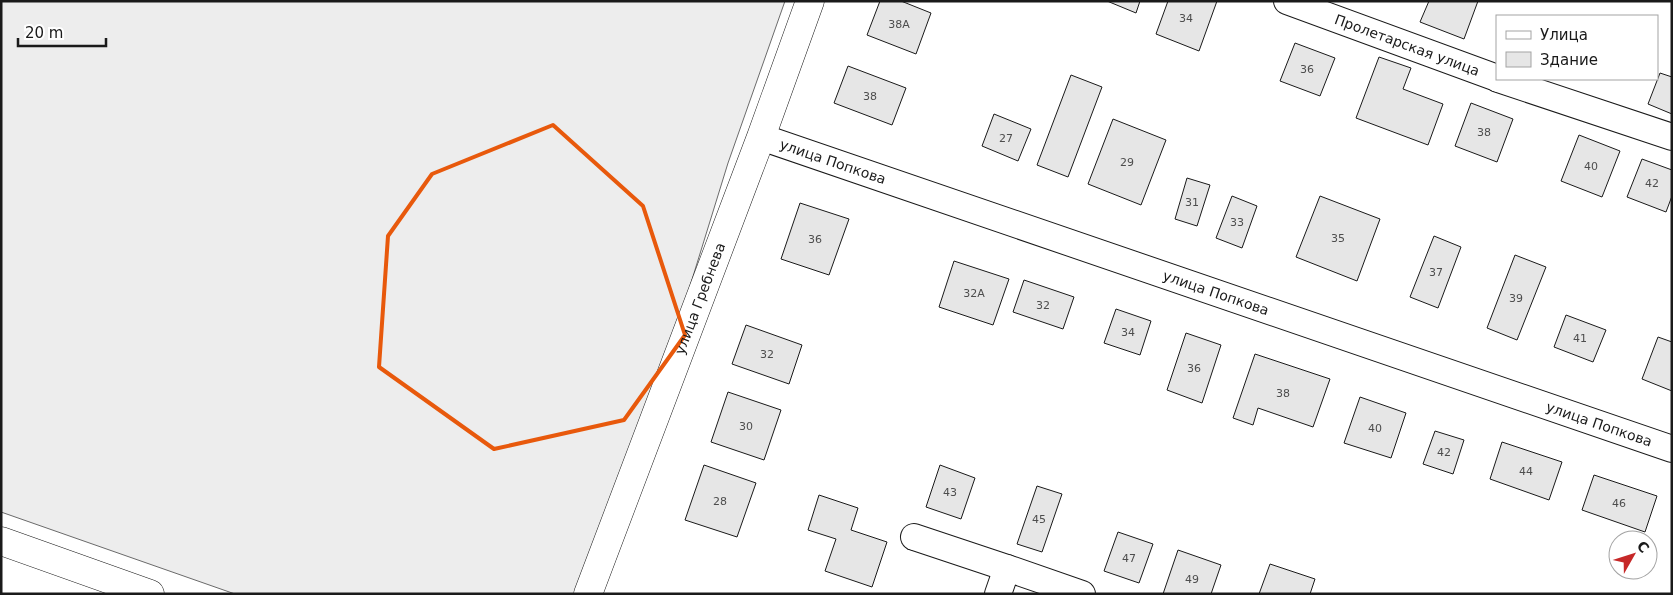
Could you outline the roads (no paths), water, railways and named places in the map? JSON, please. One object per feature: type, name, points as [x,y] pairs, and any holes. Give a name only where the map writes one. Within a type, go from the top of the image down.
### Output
[{"type":"street","name":"улица Гребнева","points":[[588,594],[761,137],[810,1]]},
{"type":"street","name":"Пролетарская улица","points":[[1288,1],[1496,78]]},
{"type":"street","name":"Пролетарская улица","points":[[1503,80],[1672,137]]},
{"type":"street","name":"улица Попкова","points":[[761,137],[1672,449]]},
{"type":"street","points":[[914,537],[1082,594]]},
{"type":"street","points":[[1,541],[150,594]]},
{"type":"street","points":[[998,594],[1007,568]]}]
